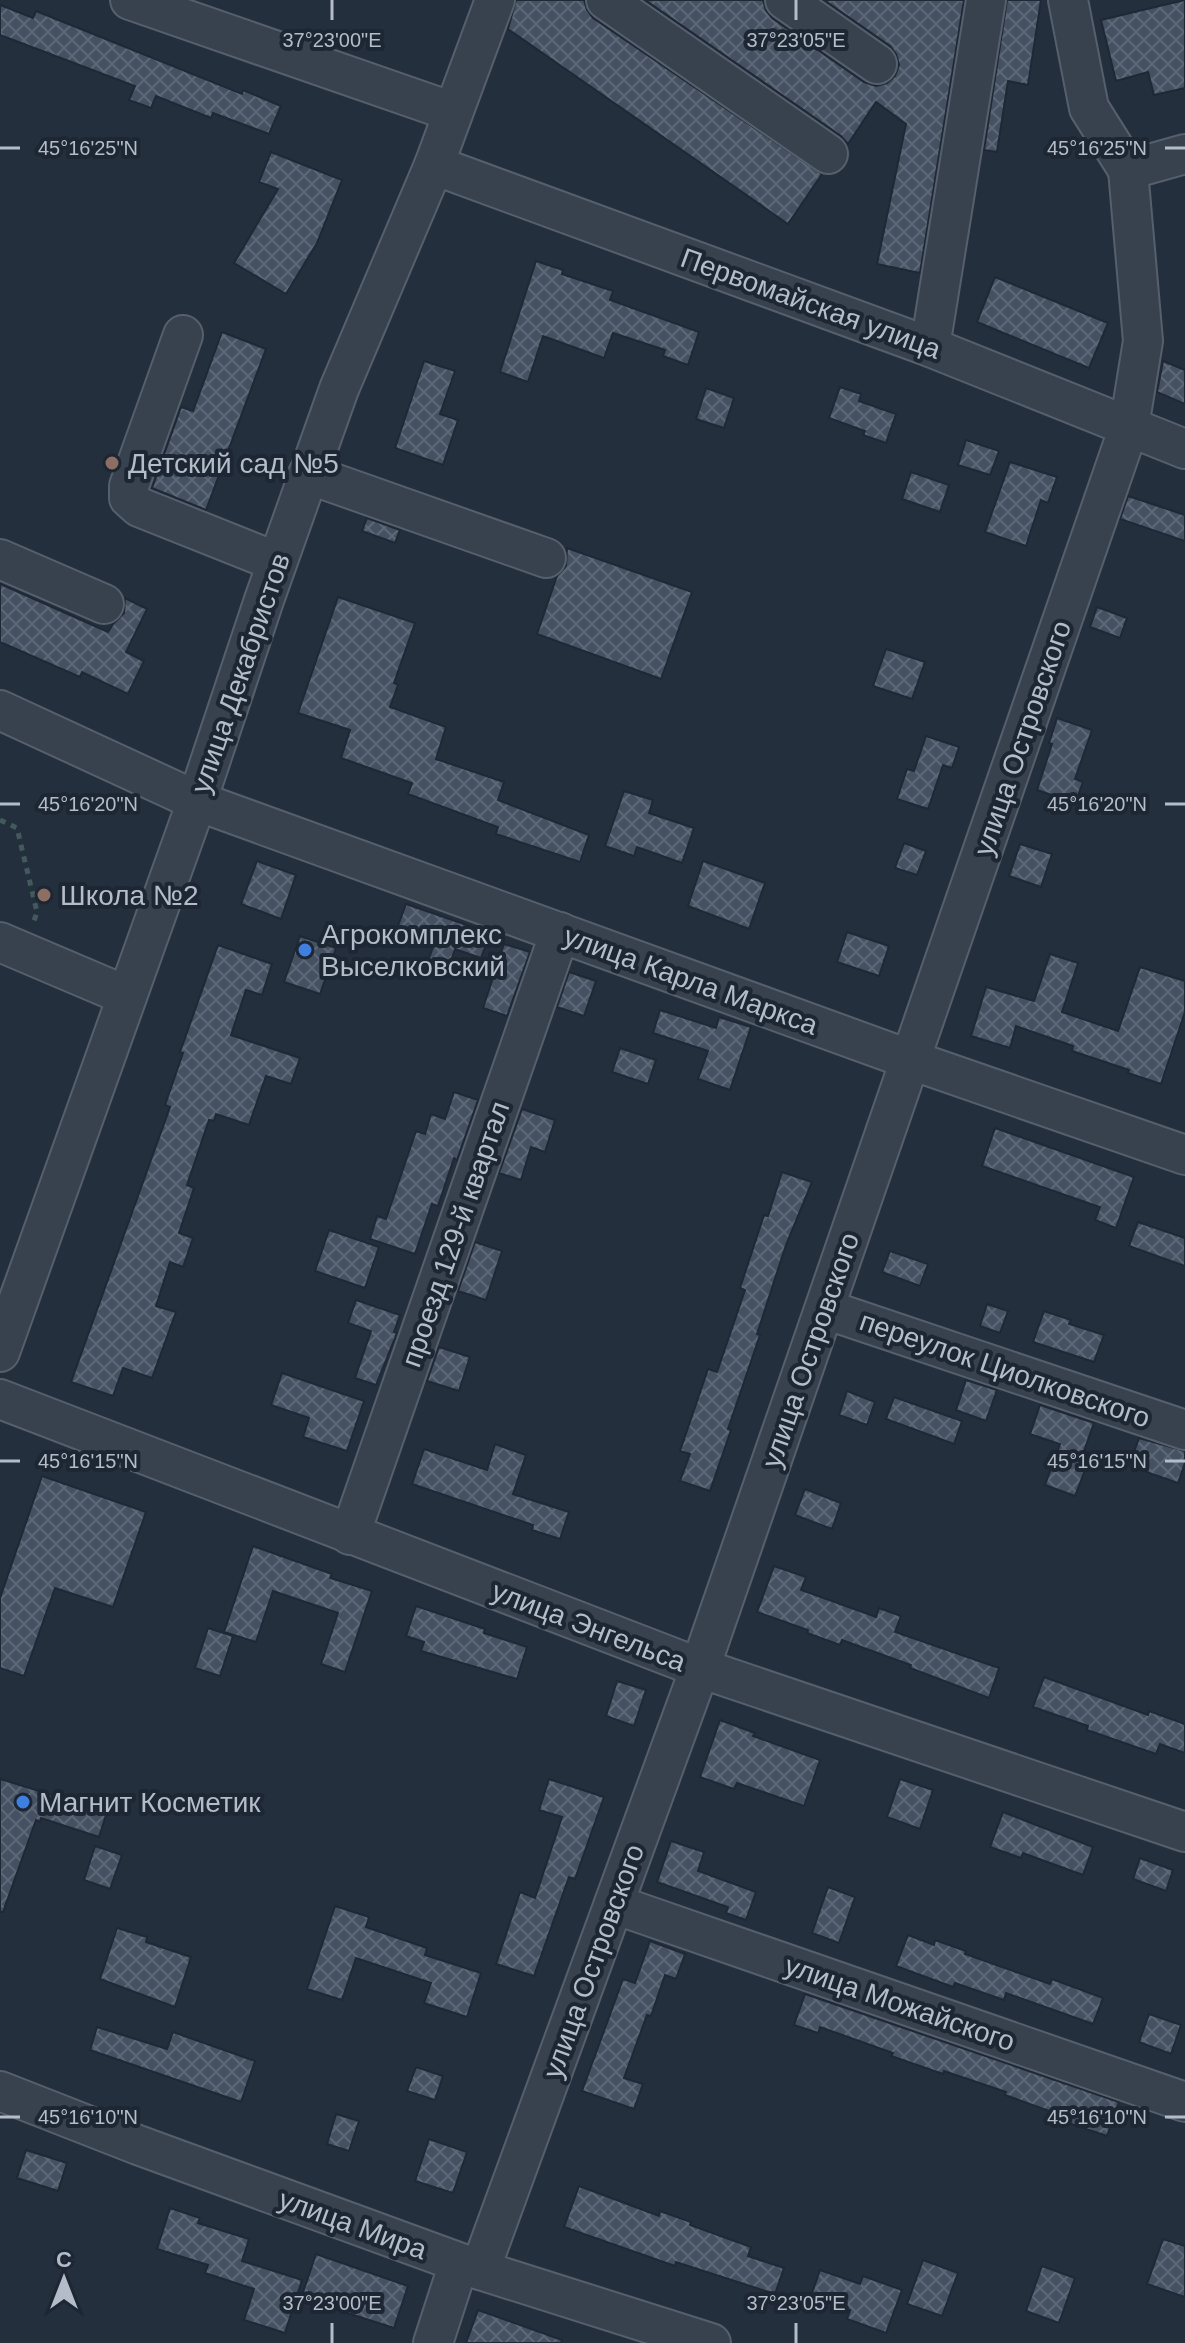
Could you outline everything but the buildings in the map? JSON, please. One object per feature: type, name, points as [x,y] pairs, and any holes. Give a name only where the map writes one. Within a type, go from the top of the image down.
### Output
[{"type":"street","points":[[130,0],[453,112]]},
{"type":"street","name":"улица Декабристов","points":[[0,1352],[197,801],[339,389],[434,165],[495,0]]},
{"type":"street","points":[[606,0],[828,154]]},
{"type":"street","points":[[785,0],[877,64]]},
{"type":"street","points":[[930,347],[986,0]]},
{"type":"street","points":[[1068,0],[1089,108],[1128,170],[1185,154]]},
{"type":"street","name":"Первомайская улица","points":[[434,165],[930,347],[1185,449]]},
{"type":"street","name":"улица Островского","points":[[433,2343],[470,2266],[614,1904],[700,1668],[1129,427],[1143,341],[1128,170]]},
{"type":"street","points":[[183,335],[129,486],[129,498],[139,507],[277,562]]},
{"type":"street","points":[[308,474],[546,558]]},
{"type":"street","points":[[0,559],[104,604]]},
{"type":"street","name":"улица Карла Маркса","points":[[0,710],[197,801],[911,1060],[1185,1155]]},
{"type":"street","name":"проезд 129-й квартал","points":[[350,1535],[560,932]]},
{"type":"street","points":[[11,947],[127,996]]},
{"type":"street","name":"переулок Циолковского","points":[[825,1309],[1185,1430]]},
{"type":"street","name":"улица Энгельса","points":[[0,1399],[700,1668],[1185,1832]]},
{"type":"street","name":"улица Можайского","points":[[614,1904],[1185,2102]]},
{"type":"street","name":"улица Мира","points":[[0,2091],[138,2145],[470,2266],[711,2343]]},
{"type":"path","points":[[0,820],[17,828],[37,912],[11,947]]},
{"type":"place","name":"Детский сад №5","points":[[112,463]]},
{"type":"place","name":"Школа №2","points":[[44,895]]},
{"type":"place","name":"Агрокомплекс Выселковский","points":[[305,950]]},
{"type":"place","name":"Магнит Косметик","points":[[23,1802]]}]
